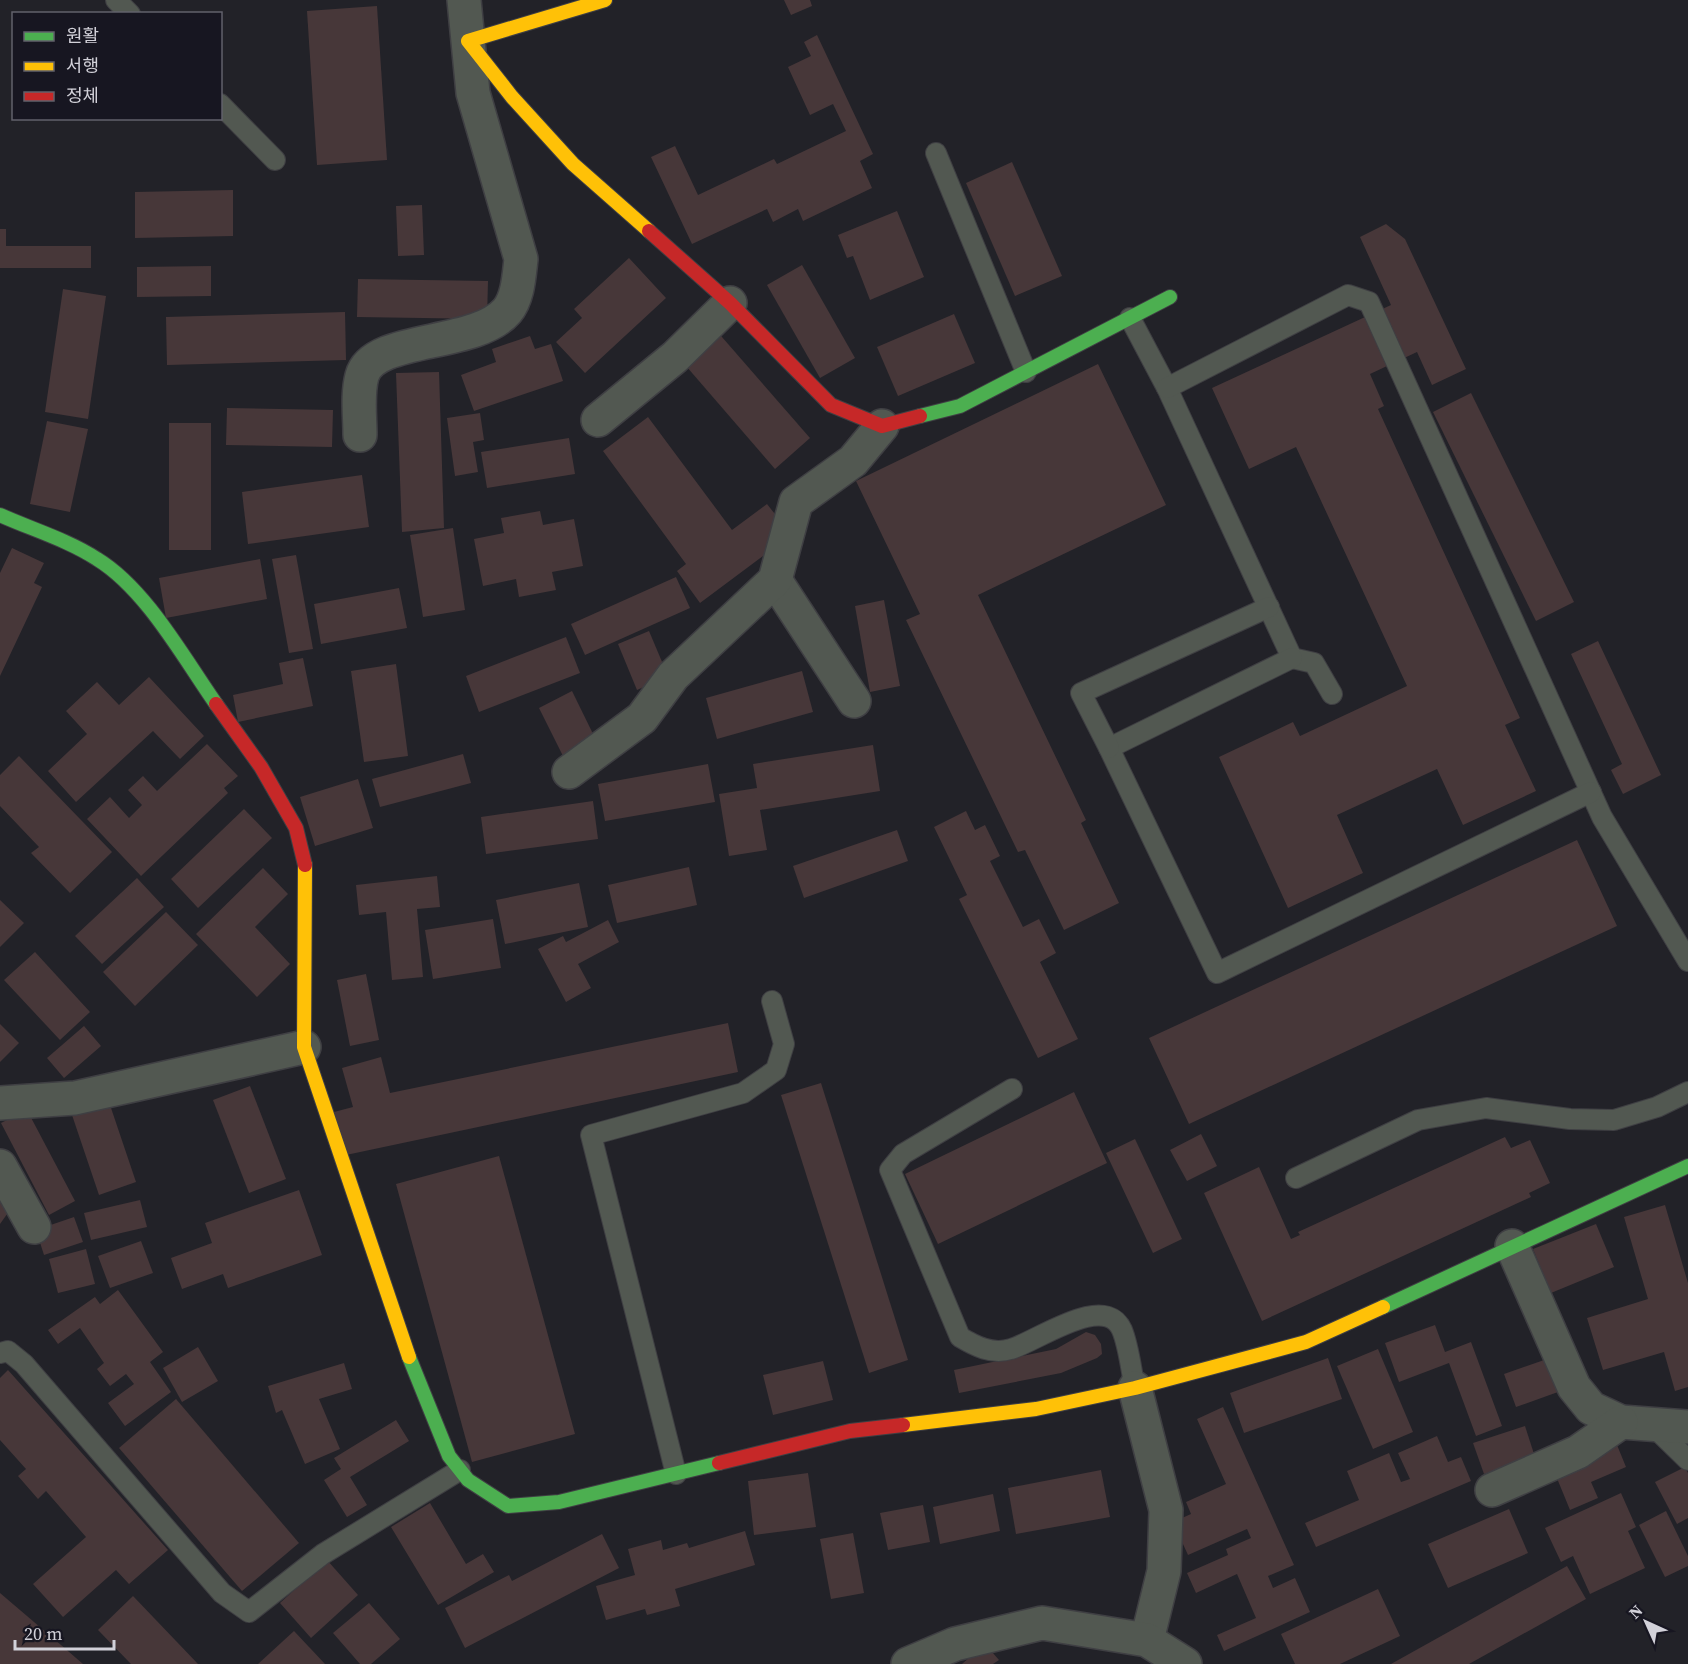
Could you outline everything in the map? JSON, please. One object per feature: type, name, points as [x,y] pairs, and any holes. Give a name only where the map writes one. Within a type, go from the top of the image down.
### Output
[{"type":"street","points":[[360,435],[362,375],[372,359],[392,350],[489,327],[508,310],[518,285],[521,259],[473,93],[464,0]]},
{"type":"street","points":[[468,42],[605,0]]},
{"type":"street","points":[[468,42],[512,97],[573,164],[730,303],[831,405],[882,426]]},
{"type":"street","points":[[569,772],[642,718],[673,676],[775,580],[796,502],[853,461],[882,426],[960,406],[1170,297]]},
{"type":"street","points":[[598,420],[675,357],[730,303]]},
{"type":"street","points":[[0,515],[96,558],[120,576],[155,617],[261,767],[296,828],[306,868],[304,1047],[404,1344],[449,1456],[468,1480],[508,1506],[560,1502],[850,1431],[1036,1409],[1135,1389],[1306,1342],[1688,1166]]},
{"type":"street","points":[[775,580],[854,701]]},
{"type":"street","points":[[0,1103],[75,1098],[304,1047]]},
{"type":"street","points":[[0,1166],[34,1227]]},
{"type":"street","points":[[1512,1246],[1574,1387],[1591,1408],[1636,1424],[1688,1427]]},
{"type":"street","points":[[1135,1389],[1166,1510],[1164,1571],[1147,1640]]},
{"type":"street","points":[[1492,1490],[1636,1424]]},
{"type":"street","points":[[908,1664],[955,1644],[1042,1623],[1147,1640],[1185,1664]]},
{"type":"lane","points":[[116,0],[128,12]]},
{"type":"lane","points":[[222,106],[275,160]]},
{"type":"lane","points":[[936,153],[1026,372]]},
{"type":"lane","points":[[1167,388],[1348,295],[1369,302],[1602,817],[1688,961]]},
{"type":"lane","points":[[1130,318],[1167,388],[1293,658]]},
{"type":"lane","points":[[1269,607],[1081,693],[1217,973],[1591,792]]},
{"type":"lane","points":[[1109,748],[1293,658],[1314,663],[1332,694]]},
{"type":"lane","points":[[676,1474],[591,1136],[743,1094],[776,1070],[784,1044],[772,1001]]},
{"type":"lane","points":[[1012,1089],[903,1154],[890,1170],[960,1337],[981,1349],[1010,1350],[1088,1314],[1107,1317],[1122,1328],[1135,1389]]},
{"type":"lane","points":[[1296,1178],[1418,1120],[1486,1108],[1570,1119],[1614,1120],[1657,1107],[1688,1092]]},
{"type":"lane","points":[[0,1353],[8,1351],[24,1364],[222,1593],[249,1612],[323,1554],[460,1470]]},
{"type":"lane","points":[[1636,1424],[1688,1460]]},
{"type":"building","points":[[784,0],[810,0],[812,6],[791,15]]},
{"type":"building","points":[[377,6],[387,160],[317,165],[307,11]]},
{"type":"building","points":[[817,35],[873,154],[860,161],[872,188],[803,221],[798,209],[773,222],[767,209],[692,244],[651,157],[675,146],[698,195],[774,159],[777,164],[846,131],[833,104],[810,115],[788,67],[811,56],[804,42]]},
{"type":"building","points":[[1012,162],[1062,276],[1015,296],[966,183]]},
{"type":"building","points":[[233,190],[233,236],[135,238],[135,192]]},
{"type":"building","points":[[422,205],[424,255],[398,256],[396,206]]},
{"type":"building","points":[[897,211],[924,277],[870,300],[853,256],[847,258],[838,235]]},
{"type":"building","points":[[1386,224],[1405,239],[1466,369],[1432,385],[1417,352],[1370,374],[1384,406],[1378,409],[1520,718],[1505,725],[1536,791],[1463,825],[1437,769],[1337,815],[1363,873],[1288,908],[1219,757],[1293,722],[1300,736],[1407,686],[1296,447],[1249,469],[1212,388],[1391,305],[1360,237]]},
{"type":"building","points":[[0,229],[6,229],[6,246],[91,246],[91,268],[0,268]]},
{"type":"building","points":[[629,258],[666,298],[585,373],[556,342],[582,318],[574,309]]},
{"type":"building","points":[[802,265],[855,358],[820,378],[767,285]]},
{"type":"building","points":[[211,266],[211,296],[137,297],[137,267]]},
{"type":"building","points":[[358,279],[488,281],[487,319],[357,317]]},
{"type":"building","points":[[63,289],[106,296],[88,419],[45,412]]},
{"type":"building","points":[[345,312],[346,360],[167,365],[166,317]]},
{"type":"building","points":[[954,314],[975,363],[898,396],[877,347]]},
{"type":"building","points":[[715,329],[810,438],[775,469],[680,359]]},
{"type":"building","points":[[530,336],[535,349],[551,344],[563,381],[474,411],[461,375],[496,362],[492,349]]},
{"type":"building","points":[[1098,364],[1166,505],[978,595],[1086,820],[1081,823],[1119,903],[1064,930],[1025,850],[1018,852],[906,620],[920,614],[856,481]]},
{"type":"building","points":[[439,372],[444,528],[402,532],[396,373]]},
{"type":"building","points":[[1471,393],[1574,602],[1536,621],[1433,412]]},
{"type":"building","points":[[227,408],[333,410],[332,447],[226,445]]},
{"type":"building","points":[[480,413],[484,440],[473,442],[478,472],[455,476],[447,418]]},
{"type":"building","points":[[648,417],[732,530],[767,504],[778,518],[771,550],[700,603],[677,571],[686,564],[603,451]]},
{"type":"building","points":[[47,421],[88,429],[70,512],[30,504]]},
{"type":"building","points":[[169,423],[211,423],[211,550],[169,550]]},
{"type":"building","points":[[569,438],[575,474],[487,488],[481,452]]},
{"type":"building","points":[[362,475],[369,527],[248,544],[242,492]]},
{"type":"building","points":[[540,511],[543,525],[574,519],[583,566],[552,572],[556,590],[519,597],[516,579],[483,586],[474,539],[504,533],[501,518]]},
{"type":"building","points":[[453,528],[465,610],[423,617],[410,535]]},
{"type":"building","points":[[12,548],[44,563],[34,583],[42,587],[0,676],[0,573]]},
{"type":"building","points":[[296,555],[313,649],[289,653],[272,559]]},
{"type":"building","points":[[260,559],[267,599],[166,618],[159,578]]},
{"type":"building","points":[[676,577],[690,608],[585,655],[571,624]]},
{"type":"building","points":[[399,588],[407,628],[321,644],[314,604]]},
{"type":"building","points":[[884,600],[900,686],[870,692],[855,606]]},
{"type":"building","points":[[649,631],[668,676],[637,690],[618,644]]},
{"type":"building","points":[[566,637],[580,673],[479,712],[466,676]]},
{"type":"building","points":[[1598,641],[1661,775],[1623,794],[1611,770],[1622,764],[1571,654]]},
{"type":"building","points":[[303,658],[313,706],[238,722],[233,695],[283,684],[279,663]]},
{"type":"building","points":[[396,664],[408,756],[364,762],[351,671]]},
{"type":"building","points":[[802,671],[813,712],[717,739],[706,698]]},
{"type":"building","points":[[149,677],[204,736],[180,759],[153,731],[76,802],[48,771],[87,734],[66,711],[97,682],[119,705]]},
{"type":"building","points":[[572,691],[596,740],[563,756],[539,708]]},
{"type":"building","points":[[207,744],[238,776],[224,788],[228,793],[141,876],[87,819],[110,797],[129,818],[142,805],[128,790],[143,776],[157,791]]},
{"type":"building","points":[[873,745],[880,791],[760,810],[767,850],[729,856],[719,794],[757,788],[753,764]]},
{"type":"building","points":[[463,754],[471,783],[380,807],[372,779]]},
{"type":"building","points":[[19,756],[112,852],[70,893],[31,853],[39,847],[0,806],[0,775]]},
{"type":"building","points":[[708,764],[715,802],[605,821],[598,784]]},
{"type":"building","points":[[358,779],[373,828],[315,846],[300,797]]},
{"type":"building","points":[[593,801],[598,839],[486,854],[481,817]]},
{"type":"building","points":[[244,809],[272,838],[198,908],[171,879]]},
{"type":"building","points":[[966,811],[975,830],[985,825],[1000,856],[990,861],[1023,927],[1039,919],[1056,953],[1040,962],[1078,1039],[1038,1058],[959,899],[967,895],[934,827]]},
{"type":"building","points":[[897,830],[908,861],[804,898],[793,866]]},
{"type":"building","points":[[1577,840],[1617,926],[1189,1124],[1149,1038]]},
{"type":"building","points":[[689,867],[697,905],[617,923],[608,885]]},
{"type":"building","points":[[263,868],[288,894],[255,927],[290,964],[257,997],[196,934]]},
{"type":"building","points":[[437,876],[440,907],[417,909],[423,977],[392,980],[386,912],[359,915],[356,885]]},
{"type":"building","points":[[137,878],[164,907],[102,964],[75,936]]},
{"type":"building","points":[[579,883],[588,927],[505,944],[496,900]]},
{"type":"building","points":[[0,900],[24,923],[0,947]]},
{"type":"building","points":[[166,912],[198,945],[135,1006],[103,972]]},
{"type":"building","points":[[493,919],[501,968],[433,979],[425,930]]},
{"type":"building","points":[[608,920],[619,942],[578,964],[591,988],[566,1002],[538,949],[563,936],[566,942]]},
{"type":"building","points":[[35,952],[90,1012],[60,1040],[4,980]]},
{"type":"building","points":[[366,974],[379,1040],[350,1046],[337,980]]},
{"type":"building","points":[[728,1023],[738,1072],[346,1155],[334,1112],[353,1107],[342,1068],[381,1057],[390,1093]]},
{"type":"building","points":[[0,1024],[19,1043],[0,1062]]},
{"type":"building","points":[[84,1026],[101,1046],[64,1078],[47,1058]]},
{"type":"building","points":[[821,1083],[908,1360],[869,1373],[781,1095]]},
{"type":"building","points":[[250,1086],[286,1179],[249,1193],[213,1100]]},
{"type":"building","points":[[1074,1092],[1107,1163],[938,1244],[905,1174]]},
{"type":"building","points":[[109,1102],[136,1182],[99,1195],[72,1115]]},
{"type":"building","points":[[27,1110],[75,1201],[49,1215],[1,1123]]},
{"type":"building","points":[[1201,1134],[1217,1166],[1187,1181],[1170,1150]]},
{"type":"building","points":[[1505,1137],[1511,1148],[1530,1140],[1550,1183],[1529,1193],[1531,1197],[1262,1321],[1204,1193],[1259,1167],[1291,1239],[1300,1235],[1298,1232]]},
{"type":"building","points":[[1135,1139],[1182,1239],[1153,1253],[1106,1153]]},
{"type":"building","points":[[499,1156],[575,1434],[472,1462],[396,1184]]},
{"type":"building","points":[[299,1190],[322,1255],[228,1288],[223,1274],[182,1289],[171,1258],[212,1243],[205,1223]]},
{"type":"building","points":[[0,1192],[15,1203],[0,1224]]},
{"type":"building","points":[[140,1200],[147,1227],[91,1240],[84,1213]]},
{"type":"building","points":[[1665,1205],[1688,1283],[1688,1387],[1675,1391],[1664,1352],[1603,1370],[1587,1318],[1648,1299],[1624,1217]]},
{"type":"building","points":[[74,1217],[83,1242],[44,1255],[36,1230]]},
{"type":"building","points":[[1596,1224],[1614,1267],[1551,1293],[1533,1249]]},
{"type":"building","points":[[141,1241],[153,1273],[110,1288],[98,1256]]},
{"type":"building","points":[[86,1249],[95,1284],[58,1293],[49,1259]]},
{"type":"building","points":[[118,1290],[163,1352],[150,1362],[171,1392],[125,1426],[108,1403],[134,1384],[126,1374],[110,1386],[97,1369],[104,1363],[80,1328],[58,1344],[48,1330],[95,1297],[100,1304]]},
{"type":"building","points":[[1435,1325],[1445,1352],[1471,1342],[1502,1426],[1476,1436],[1449,1363],[1399,1382],[1385,1343]]},
{"type":"building","points":[[1086,1332],[1095,1335],[1101,1344],[1102,1354],[1097,1358],[1061,1373],[959,1393],[954,1370],[1056,1349]]},
{"type":"building","points":[[198,1347],[218,1381],[182,1402],[163,1368]]},
{"type":"building","points":[[1378,1349],[1413,1432],[1373,1449],[1337,1366]]},
{"type":"building","points":[[1328,1358],[1342,1399],[1244,1433],[1230,1393]]},
{"type":"building","points":[[1547,1359],[1558,1392],[1516,1407],[1504,1374]]},
{"type":"building","points":[[823,1361],[833,1400],[773,1415],[763,1375]]},
{"type":"building","points":[[344,1363],[352,1389],[319,1399],[340,1449],[305,1464],[282,1410],[276,1413],[268,1386]]},
{"type":"building","points":[[8,1370],[168,1550],[129,1584],[116,1570],[63,1617],[33,1584],[86,1537],[46,1491],[38,1499],[18,1476],[26,1469],[0,1440],[0,1378]]},
{"type":"building","points":[[176,1399],[299,1543],[242,1591],[119,1448]]},
{"type":"building","points":[[1223,1407],[1294,1565],[1268,1576],[1273,1588],[1295,1578],[1310,1612],[1224,1651],[1217,1635],[1256,1618],[1237,1574],[1196,1593],[1187,1573],[1228,1555],[1226,1549],[1251,1538],[1247,1529],[1188,1555],[1173,1522],[1191,1514],[1186,1502],[1226,1484],[1197,1419]]},
{"type":"building","points":[[396,1420],[409,1441],[350,1477],[367,1505],[347,1517],[324,1480],[341,1469],[334,1458]]},
{"type":"building","points":[[1525,1426],[1535,1457],[1484,1474],[1473,1443]]},
{"type":"building","points":[[1437,1436],[1448,1462],[1461,1457],[1471,1481],[1316,1547],[1305,1523],[1359,1500],[1347,1471],[1389,1453],[1401,1482],[1410,1479],[1398,1453]]},
{"type":"building","points":[[1617,1445],[1626,1467],[1591,1482],[1598,1498],[1570,1510],[1554,1471]]},
{"type":"building","points":[[1685,1467],[1688,1473],[1688,1518],[1677,1524],[1655,1482]]},
{"type":"building","points":[[1101,1470],[1110,1517],[1016,1534],[1008,1488]]},
{"type":"building","points":[[808,1473],[816,1527],[754,1535],[748,1481]]},
{"type":"building","points":[[1621,1493],[1636,1527],[1628,1531],[1645,1568],[1590,1594],[1573,1556],[1561,1562],[1545,1528]]},
{"type":"building","points":[[993,1494],[1000,1531],[940,1544],[933,1507]]},
{"type":"building","points":[[430,1503],[466,1564],[483,1554],[494,1572],[438,1605],[391,1527]]},
{"type":"building","points":[[923,1505],[930,1542],[888,1550],[880,1513]]},
{"type":"building","points":[[1509,1509],[1528,1553],[1448,1588],[1428,1544]]},
{"type":"building","points":[[1666,1511],[1688,1556],[1688,1566],[1665,1577],[1639,1525]]},
{"type":"building","points":[[745,1531],[755,1565],[675,1589],[680,1606],[647,1615],[645,1609],[606,1620],[596,1586],[635,1575],[628,1549],[661,1540],[663,1550],[687,1543],[689,1548]]},
{"type":"building","points":[[853,1533],[864,1593],[831,1599],[820,1539]]},
{"type":"building","points":[[602,1534],[619,1568],[465,1648],[445,1608],[509,1575],[512,1581]]},
{"type":"building","points":[[327,1560],[358,1595],[311,1638],[280,1603]]},
{"type":"building","points":[[1567,1566],[1586,1599],[1469,1664],[1391,1664]]},
{"type":"building","points":[[1378,1589],[1400,1636],[1340,1664],[1295,1664],[1281,1634]]},
{"type":"building","points":[[0,1593],[61,1645],[83,1664],[0,1664]]},
{"type":"building","points":[[133,1596],[198,1664],[131,1664],[98,1630]]},
{"type":"building","points":[[369,1603],[400,1639],[371,1664],[360,1664],[333,1633]]},
{"type":"building","points":[[294,1631],[325,1664],[258,1664]]},
{"type":"building","points":[[985,1644],[999,1660],[993,1664],[962,1664]]},
{"type":"traffic: fast","points":[[920,416],[960,406],[1170,297]]},
{"type":"traffic: fast","points":[[0,515],[74,546],[115,572],[132,588],[162,625],[216,704]]},
{"type":"traffic: fast","points":[[1383,1307],[1688,1166]]},
{"type":"traffic: fast","points":[[409,1357],[449,1456],[468,1480],[508,1506],[559,1502],[719,1463]]},
{"type":"traffic: slow","points":[[605,0],[468,41],[512,97],[573,164],[649,231]]},
{"type":"traffic: slow","points":[[305,865],[304,1047],[409,1357]]},
{"type":"traffic: slow","points":[[903,1425],[1036,1409],[1135,1388],[1306,1342],[1383,1307]]},
{"type":"traffic: jam","points":[[649,231],[730,303],[831,405],[882,426],[920,416]]},
{"type":"traffic: jam","points":[[216,704],[261,767],[296,828],[305,865]]},
{"type":"traffic: jam","points":[[719,1463],[850,1431],[903,1425]]}]
